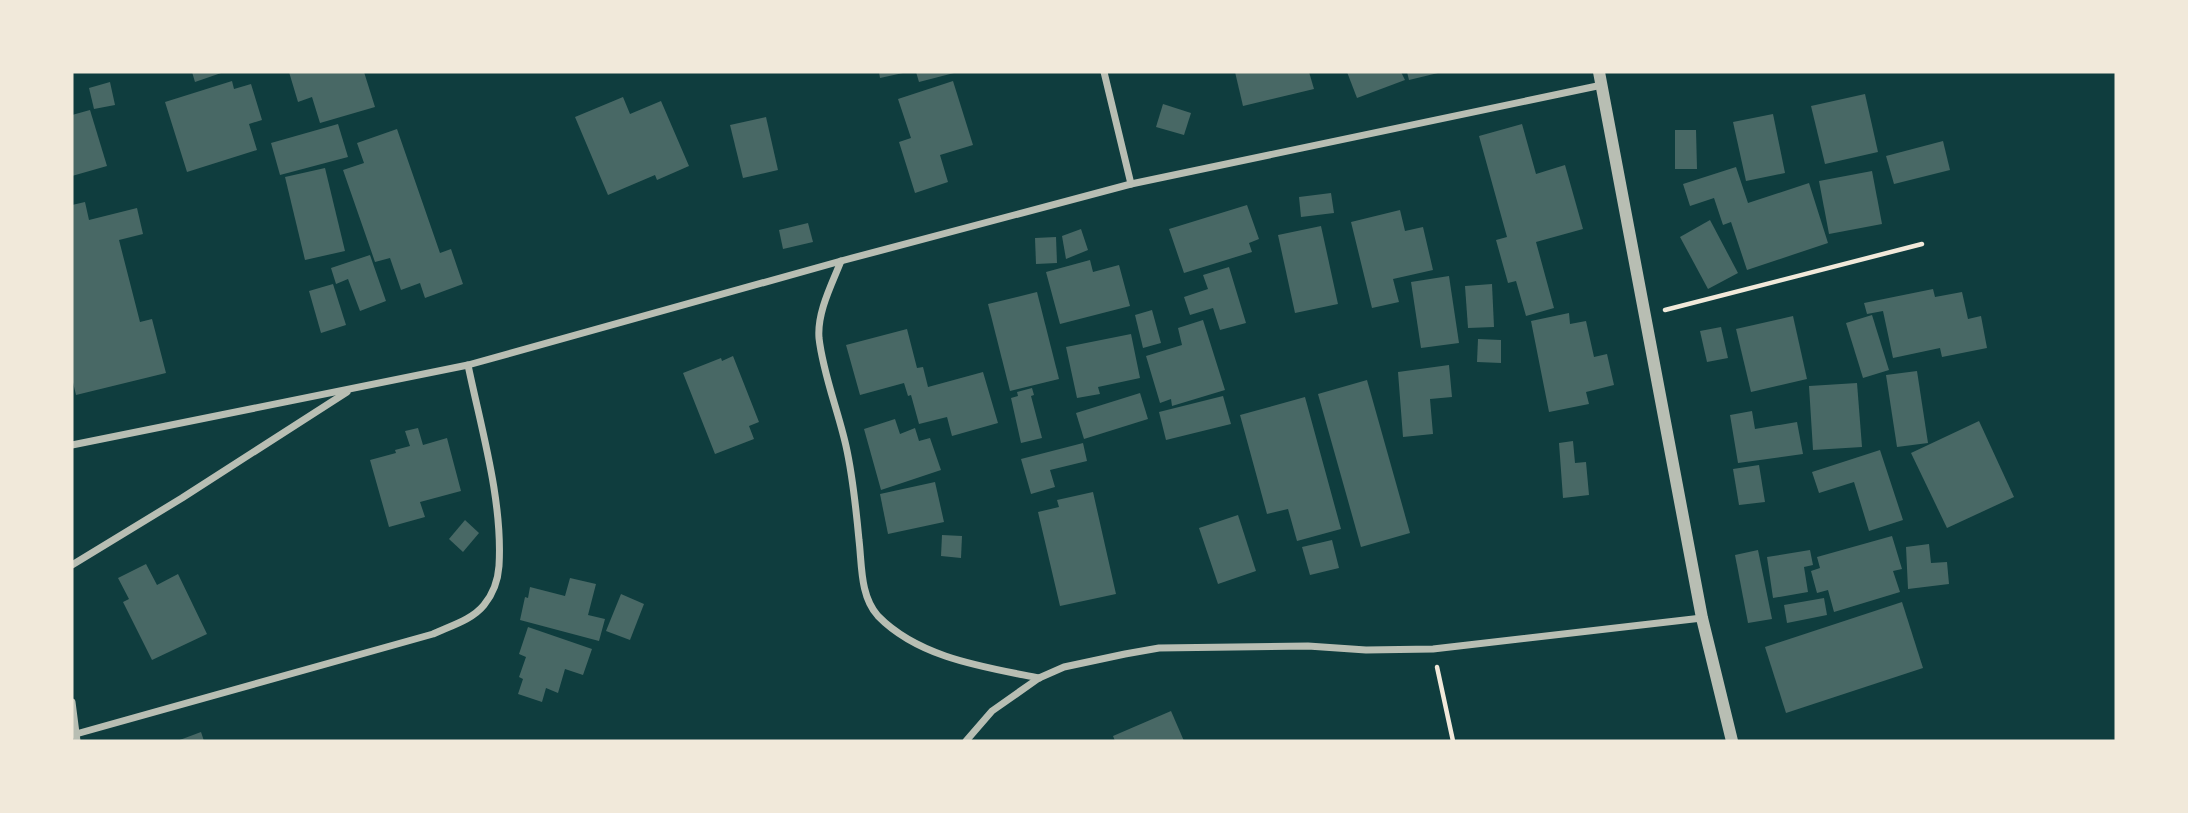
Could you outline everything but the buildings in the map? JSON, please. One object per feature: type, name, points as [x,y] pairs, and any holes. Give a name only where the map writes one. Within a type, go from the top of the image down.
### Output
[{"type":"street","points":[[1104,72],[1131,184]]},
{"type":"street","points":[[1599,72],[1647,315],[1702,618],[1732,741]]},
{"type":"street","points":[[72,445],[468,365],[1131,184],[1602,85]]},
{"type":"street","points":[[841,261],[822,310],[819,336],[854,483],[864,585],[869,602],[878,616],[902,636],[923,648],[985,667],[1039,678]]},
{"type":"street","points":[[72,702],[77,738],[433,634],[462,621],[482,608],[494,590],[499,568],[498,523],[468,365]]},
{"type":"street","points":[[72,565],[351,389]]},
{"type":"street","points":[[966,741],[992,711],[1039,678],[1064,667],[1159,648],[1308,646],[1366,650],[1433,649],[1702,618]]},
{"type":"path","points":[[1647,315],[1922,244]]},
{"type":"path","points":[[1433,649],[1453,741]]}]
